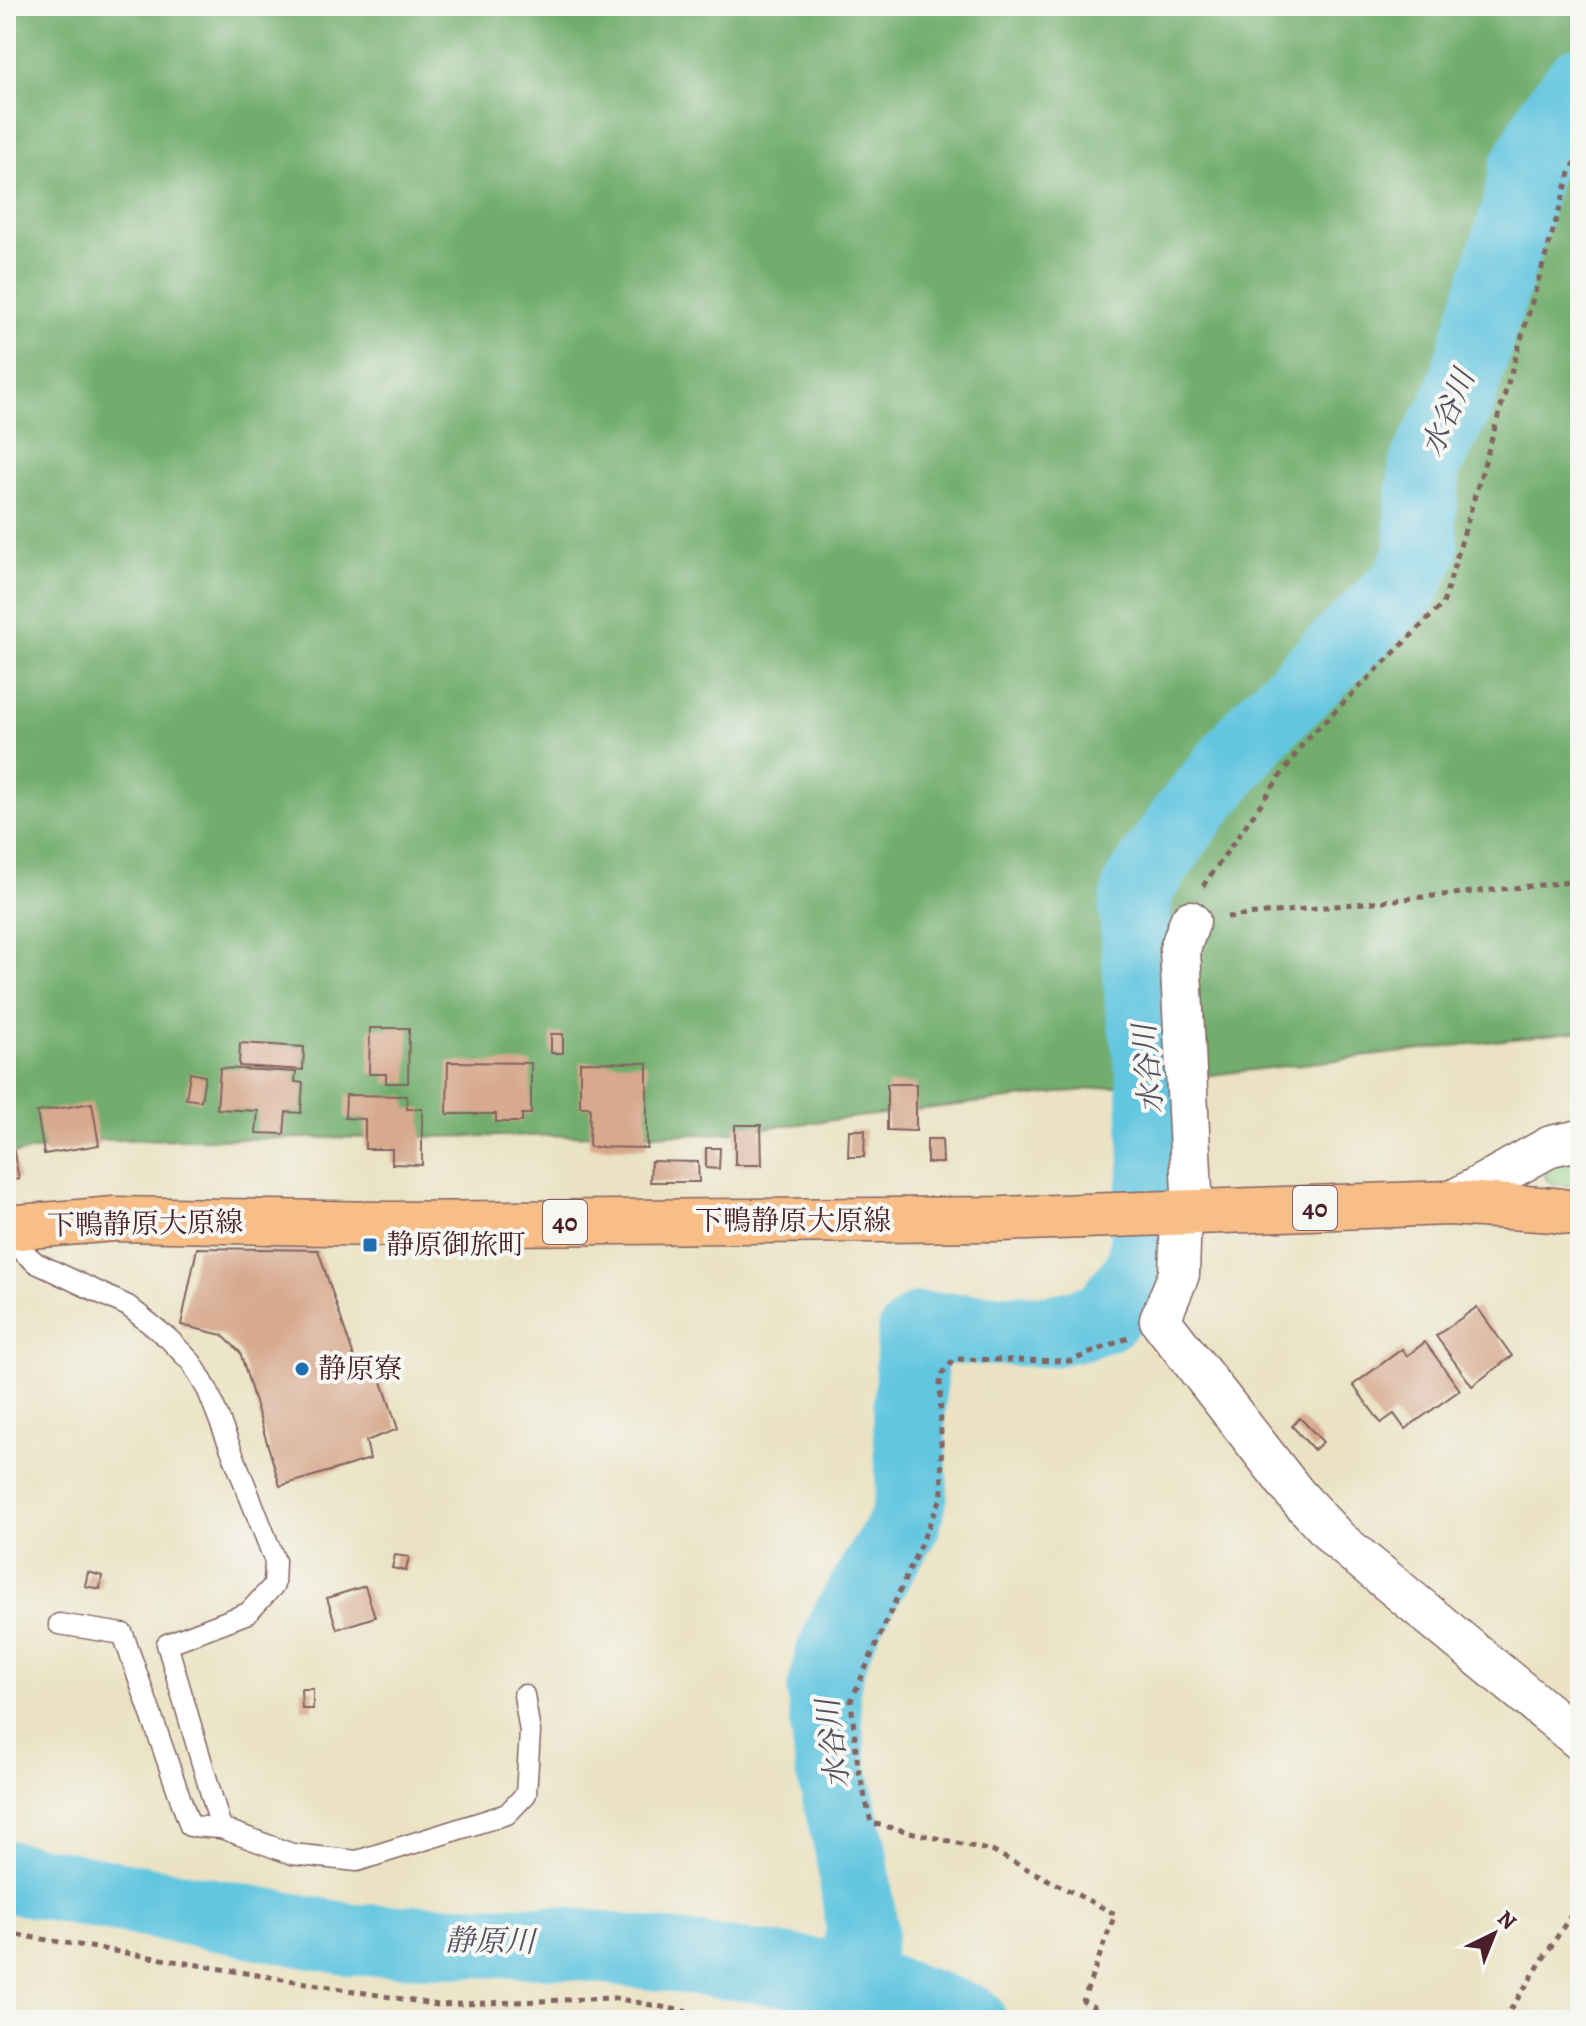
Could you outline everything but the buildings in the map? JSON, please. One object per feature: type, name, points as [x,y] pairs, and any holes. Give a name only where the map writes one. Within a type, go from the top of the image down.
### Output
[{"type":"main road","name":"下鴨静原大原線","points":[[6,1228],[114,1219],[381,1224],[1002,1219],[1449,1203],[1580,1214]]},
{"type":"street","points":[[1190,921],[1180,949],[1187,1212],[1179,1274],[1160,1320],[1297,1496],[1338,1540],[1580,1740]]},
{"type":"street","points":[[1449,1203],[1551,1146],[1580,1140]]},
{"type":"lane","points":[[6,1237],[36,1263],[128,1306],[169,1339],[192,1363],[208,1391],[275,1561],[274,1585],[248,1613],[167,1644],[221,1828]]},
{"type":"lane","points":[[59,1624],[123,1634],[190,1826],[221,1828],[292,1854],[357,1861],[507,1814],[526,1794],[530,1732],[524,1695]]},
{"type":"path","points":[[1580,152],[1570,173],[1443,604],[1305,741],[1205,880],[1190,921],[1580,881]]},
{"type":"path","points":[[1117,2020],[1083,2001],[1115,1914],[992,1851],[871,1823],[858,1767],[851,1701],[942,1496],[940,1377],[954,1359],[1070,1361],[1133,1336],[1160,1320]]},
{"type":"path","points":[[1504,2020],[1580,1901]]},
{"type":"path","points":[[6,1933],[438,2005],[614,1998],[732,2020]]},
{"type":"green space","points":[[6,6],[1580,6],[1580,1031],[714,1134],[96,1140],[6,1155]]},
{"type":"green space","points":[[1580,1159],[1580,1187],[1553,1184],[1546,1179],[1545,1171],[1552,1163]]},
{"type":"waterway","name":"水谷川","points":[[852,1979],[862,1930],[851,1851],[831,1768],[823,1692],[832,1654],[846,1622],[905,1522],[912,1494],[909,1416],[913,1335],[921,1328],[1050,1331],[1078,1325],[1105,1316],[1142,1269],[1156,1162],[1152,1072],[1141,1004],[1137,945],[1135,908],[1139,886],[1186,818],[1259,728],[1406,584],[1423,549],[1420,523],[1425,465],[1459,400],[1517,211],[1525,170],[1553,117],[1580,82]]},
{"type":"waterway","name":"静原川","points":[[6,1876],[353,1940],[558,1942],[852,1979],[970,2020]]},
{"type":"place","name":"静原御旅町","points":[[370,1245]]},
{"type":"place","name":"静原寮","points":[[302,1369]]}]
